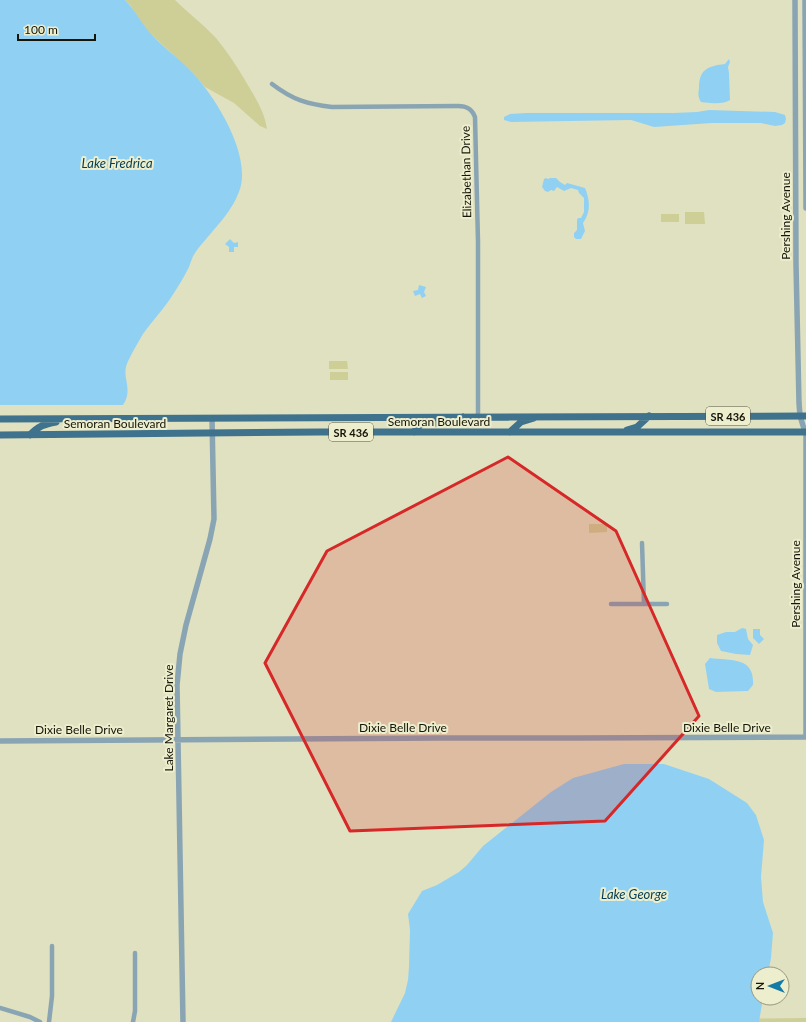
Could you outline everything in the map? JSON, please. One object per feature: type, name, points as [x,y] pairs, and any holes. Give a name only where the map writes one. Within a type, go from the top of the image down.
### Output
[{"type":"main road","points":[[510,432],[521,422],[540,416]]},
{"type":"main road","points":[[619,432],[637,427],[649,416]]},
{"type":"main road","name":"Semoran Boulevard","points":[[0,419],[803,416]]},
{"type":"main road","points":[[414,432],[418,426],[425,423],[455,423],[463,417]]},
{"type":"main road","points":[[30,435],[35,429],[42,425],[72,418]]},
{"type":"main road","name":"Semoran Boulevard","points":[[0,435],[806,431]]},
{"type":"street","name":"Pershing Avenue","points":[[795,0],[796,264],[803,416],[806,431],[806,737]]},
{"type":"street","name":"Pershing Avenue","points":[[805,0],[806,208]]},
{"type":"street","name":"Elizabethan Drive","points":[[272,84],[285,94],[298,101],[312,105],[332,107],[465,106],[474,114],[478,242],[478,417]]},
{"type":"street","points":[[796,119],[806,119]]},
{"type":"street","points":[[796,131],[806,132]]},
{"type":"street","name":"Lake Margaret Drive","points":[[183,1022],[177,684],[180,654],[214,519],[212,418]]},
{"type":"street","points":[[642,543],[644,604]]},
{"type":"street","points":[[610,604],[667,604]]},
{"type":"street","name":"Dixie Belle Drive","points":[[0,741],[806,737]]},
{"type":"street","points":[[49,1022],[52,996],[52,946]]},
{"type":"street","points":[[133,1022],[135,1011],[135,953]]},
{"type":"street","points":[[0,1008],[30,1017],[40,1022]]},
{"type":"highlighted area","points":[[508,457],[616,531],[699,716],[605,821],[350,831],[265,663],[327,551]]},
{"type":"green space","points":[[125,0],[175,0],[201,23],[216,38],[239,71],[259,105],[265,119],[267,129],[260,126],[234,103],[205,87],[193,73],[145,28]]},
{"type":"green space","points":[[685,212],[704,212],[705,224],[685,224]]},
{"type":"green space","points":[[661,214],[679,214],[679,222],[661,222]]},
{"type":"green space","points":[[329,361],[347,361],[348,369],[329,369]]},
{"type":"green space","points":[[330,372],[348,372],[348,380],[330,380]]},
{"type":"green space","points":[[589,524],[607,524],[607,532],[589,533]]},
{"type":"green space","points":[[806,1018],[806,1022],[651,1022],[651,1020]]},
{"type":"water","name":"Lake Fredrica","points":[[0,0],[125,0],[153,36],[193,73],[212,97],[229,127],[241,160],[242,175],[240,189],[232,207],[195,253],[187,271],[176,289],[143,334],[129,359],[125,371],[128,390],[126,400],[123,405],[0,405]]},
{"type":"water","points":[[729,59],[730,100],[720,103],[701,102],[698,92],[699,82],[703,73],[709,67],[725,64]]},
{"type":"water","points":[[709,110],[775,112],[785,115],[786,119],[785,123],[782,125],[775,126],[761,123],[712,123],[654,127],[631,120],[511,122],[504,120],[504,117],[510,114],[526,113],[673,113]]},
{"type":"water","points":[[556,178],[565,185],[567,183],[585,188],[589,206],[586,219],[583,223],[585,231],[581,239],[576,239],[574,237],[574,233],[577,230],[577,220],[578,218],[581,218],[584,212],[584,198],[578,190],[571,188],[564,191],[557,187],[554,191],[545,191],[542,187],[544,179]]},
{"type":"water","points":[[230,239],[234,243],[238,242],[238,247],[234,247],[234,252],[229,252],[229,247],[225,244]]},
{"type":"water","points":[[419,285],[426,287],[424,292],[426,296],[422,298],[420,294],[415,296],[413,291],[418,290]]},
{"type":"water","points":[[742,628],[746,629],[748,639],[753,645],[750,655],[721,651],[717,643],[717,635],[726,632],[735,632]]},
{"type":"water","points":[[753,629],[760,629],[760,635],[764,639],[759,644],[753,638]]},
{"type":"water","points":[[710,658],[733,660],[746,665],[750,669],[753,676],[753,685],[748,691],[716,692],[709,689],[705,664]]},
{"type":"water","name":"Lake George","points":[[624,764],[664,764],[709,779],[747,803],[756,815],[764,840],[761,877],[763,902],[773,933],[770,966],[750,966],[750,1006],[762,1006],[759,1022],[391,1022],[405,993],[408,980],[410,930],[408,914],[422,891],[437,885],[459,872],[483,846],[551,792],[573,778]]}]
